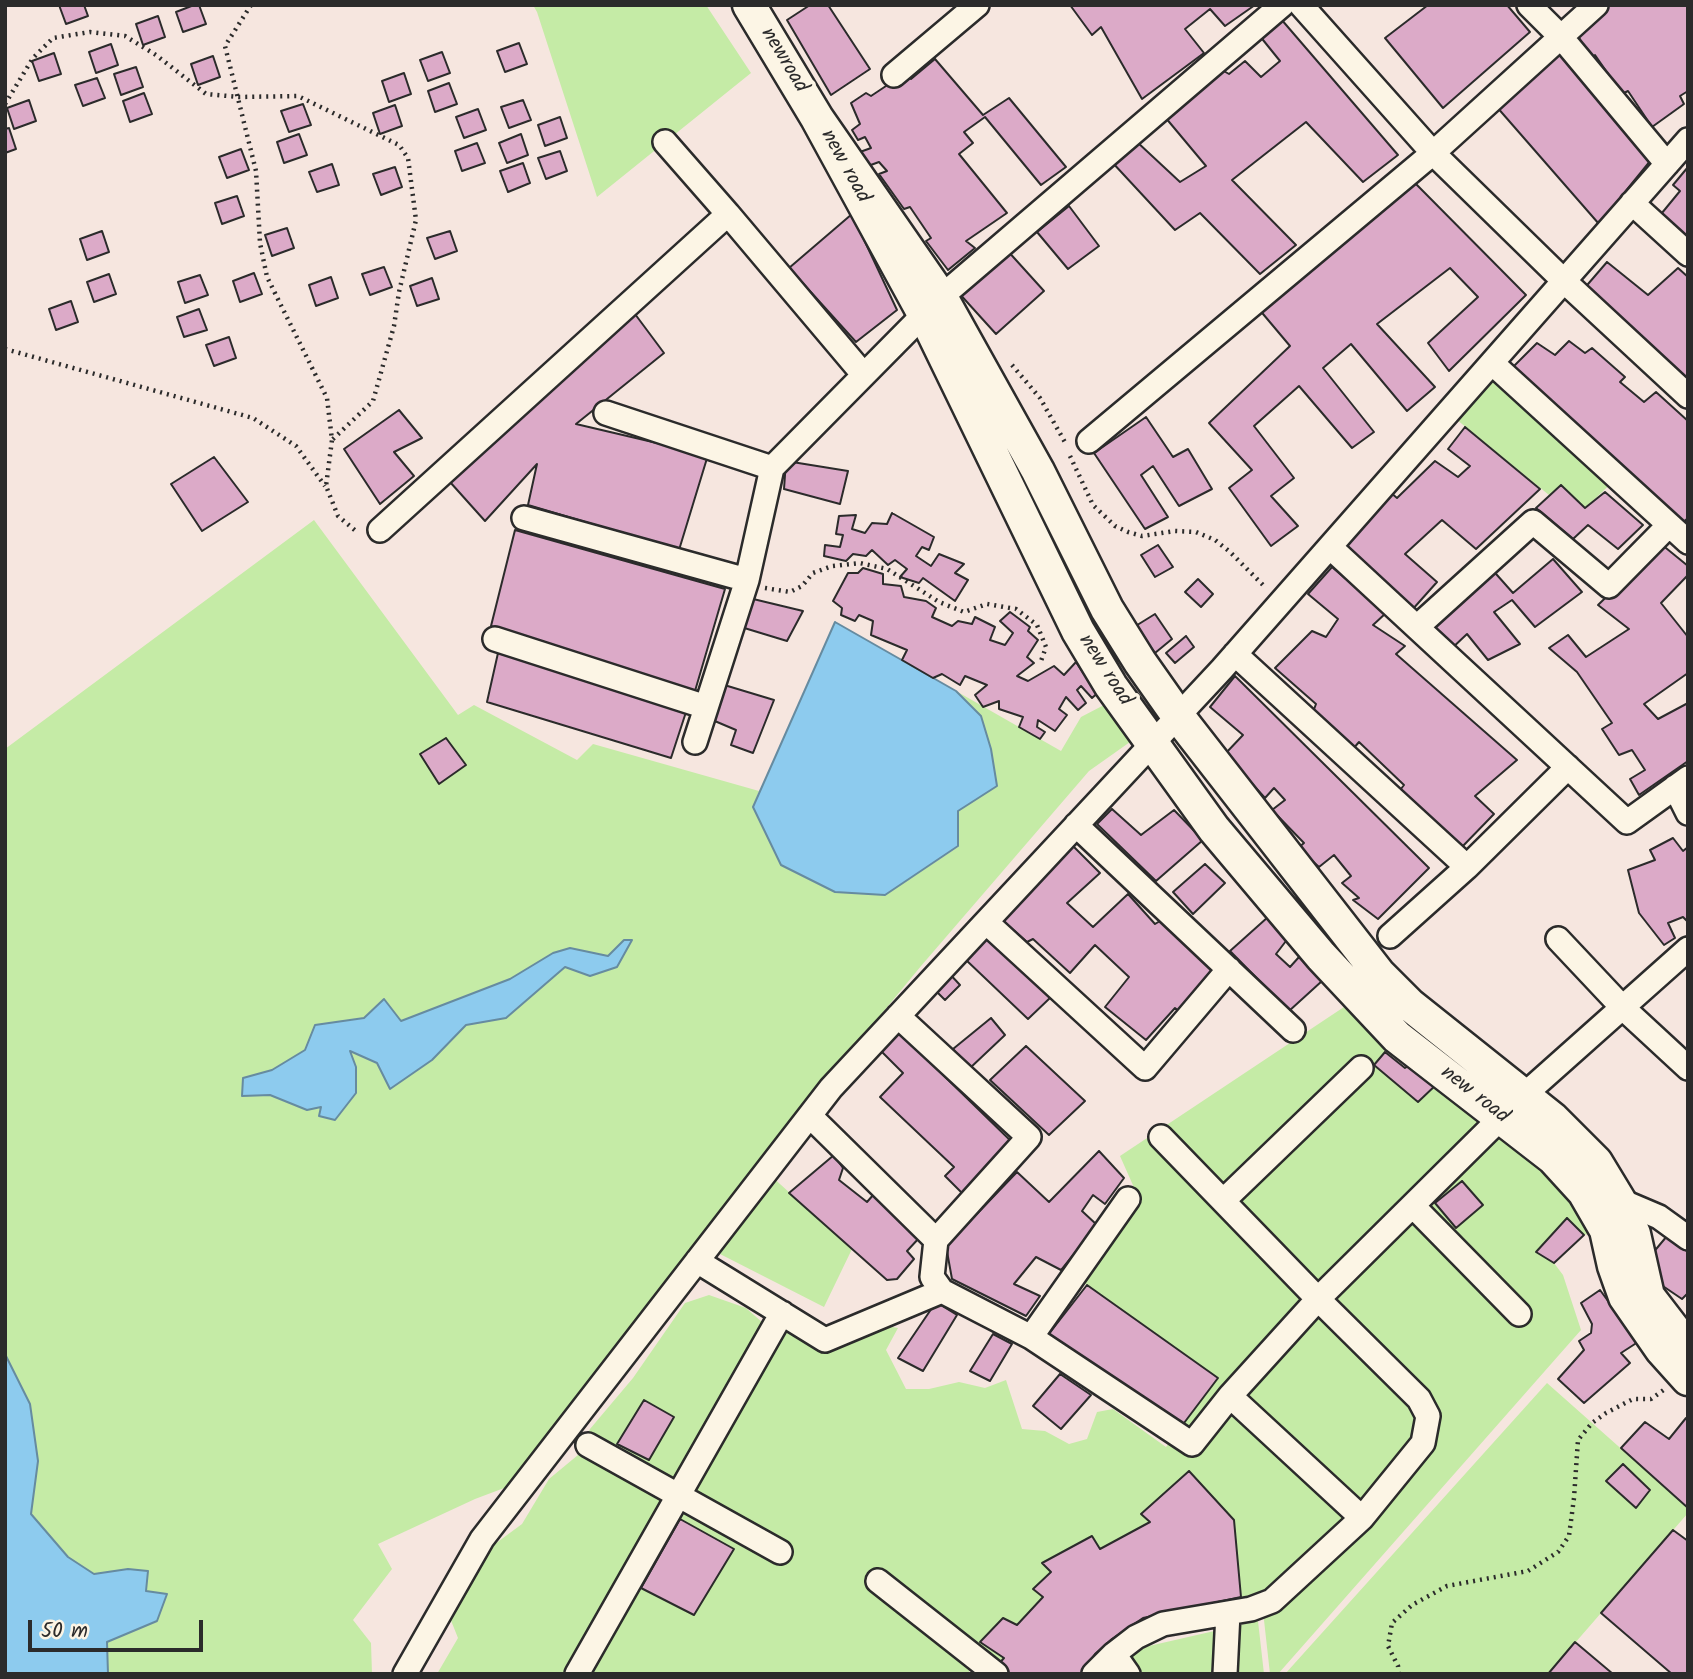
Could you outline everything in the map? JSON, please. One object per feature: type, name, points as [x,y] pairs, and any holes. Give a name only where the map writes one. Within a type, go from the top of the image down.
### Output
[{"type":"main road","name":"newroad","points":[[749,5],[817,118]]},
{"type":"main road","name":"new road","points":[[817,118],[1038,471],[1107,609],[1178,716],[1379,974],[1513,1107]]},
{"type":"main road","name":"new road","points":[[932,305],[1078,631],[1111,686],[1214,829],[1321,956],[1397,1037],[1513,1107],[1553,1119],[1596,1163],[1607,1206],[1634,1234],[1648,1296],[1684,1364]]},
{"type":"street","points":[[894,75],[977,5]]},
{"type":"street","points":[[695,742],[747,580],[772,468],[932,305],[1282,5]]},
{"type":"street","points":[[1301,5],[1433,153],[1564,281],[1688,396]]},
{"type":"street","points":[[1529,5],[1561,37],[1667,164]]},
{"type":"street","points":[[1089,441],[1433,153],[1595,5]]},
{"type":"street","points":[[405,1674],[482,1539],[831,1088],[1235,654],[1688,140]]},
{"type":"street","points":[[665,142],[863,374]]},
{"type":"street","points":[[1632,203],[1688,254]]},
{"type":"street","points":[[380,530],[728,215]]},
{"type":"street","points":[[1492,363],[1688,542]]},
{"type":"street","points":[[606,413],[772,468]]},
{"type":"street","points":[[524,518],[747,580]]},
{"type":"street","points":[[1417,627],[1533,522],[1609,586],[1669,525]]},
{"type":"street","points":[[1330,547],[1627,822],[1681,782],[1688,813]]},
{"type":"street","points":[[495,639],[706,706]]},
{"type":"street","points":[[1235,654],[1467,867]]},
{"type":"street","points":[[1390,936],[1467,867],[1568,768]]},
{"type":"street","points":[[1076,825],[1293,1030]]},
{"type":"street","points":[[986,922],[1145,1068],[1229,969]]},
{"type":"street","points":[[1558,939],[1622,1007],[1688,1068]]},
{"type":"street","points":[[898,1016],[1029,1137],[936,1240],[932,1277],[942,1291],[1031,1337],[1192,1444],[1230,1395],[1318,1299],[1513,1107],[1688,949]]},
{"type":"street","points":[[1223,1201],[1362,1068]]},
{"type":"street","points":[[810,1115],[936,1240]]},
{"type":"street","points":[[1094,1674],[1136,1637],[1163,1624],[1251,1609],[1272,1601],[1362,1518],[1423,1443],[1428,1416],[1419,1399],[1161,1137]]},
{"type":"street","points":[[1031,1337],[1128,1199]]},
{"type":"street","points":[[1413,1206],[1519,1314]]},
{"type":"street","points":[[1607,1206],[1659,1217],[1688,1238]]},
{"type":"street","points":[[697,1261],[825,1340],[942,1291]]},
{"type":"street","points":[[577,1674],[782,1313]]},
{"type":"street","points":[[1230,1395],[1362,1518]]},
{"type":"street","points":[[588,1445],[780,1552]]},
{"type":"street","points":[[878,1581],[996,1674]]},
{"type":"street","points":[[1225,1674],[1228,1612]]},
{"type":"street","points":[[1114,1654],[1128,1674]]},
{"type":"path","points":[[251,5],[225,46],[256,172],[260,243],[267,276],[327,398],[332,440],[326,486]]},
{"type":"path","points":[[5,104],[33,58],[53,38],[90,32],[125,36],[156,55],[206,94],[239,97],[298,96],[398,145],[408,158],[416,220],[388,347],[373,401],[332,440]]},
{"type":"path","points":[[5,349],[253,418],[296,446],[326,486],[338,516],[360,535],[371,536],[380,530]]},
{"type":"path","points":[[1008,360],[1040,398],[1060,432],[1093,505],[1115,526],[1142,536],[1186,532],[1215,540],[1281,603]]},
{"type":"path","points":[[747,580],[767,589],[790,592],[802,586],[813,573],[832,566],[860,563],[887,569],[939,602],[964,611],[987,604],[1016,609],[1037,625],[1045,647],[1041,661]]},
{"type":"path","points":[[1398,1674],[1398,1666],[1388,1646],[1392,1623],[1412,1605],[1447,1586],[1528,1571],[1558,1552],[1569,1536],[1578,1440],[1592,1423],[1606,1413],[1633,1399],[1651,1399],[1665,1389],[1684,1364]]},
{"type":"green space","points":[[533,5],[706,5],[751,73],[597,197]]},
{"type":"green space","points":[[1492,363],[1617,478],[1585,508],[1561,485],[1549,495],[1451,415]]},
{"type":"green space","points":[[314,520],[458,715],[474,705],[577,760],[593,744],[759,791],[753,807],[835,892],[885,895],[958,847],[957,811],[997,786],[981,716],[956,691],[1061,751],[1081,717],[1104,705],[1130,742],[1089,771],[921,966],[751,1172],[658,1294],[528,1479],[475,1499],[378,1544],[392,1569],[353,1620],[371,1643],[372,1674],[108,1674],[107,1642],[157,1621],[146,1591],[148,1572],[128,1569],[94,1574],[68,1557],[31,1514],[38,1461],[30,1404],[5,1354],[5,749]]},
{"type":"green space","points":[[1347,1005],[1378,1032],[1385,1052],[1374,1065],[1418,1102],[1439,1082],[1511,1131],[1606,1230],[1584,1235],[1567,1219],[1536,1252],[1554,1263],[1563,1275],[1581,1330],[1278,1674],[1270,1674],[1263,1611],[1243,1611],[1234,1520],[1189,1471],[1142,1514],[1150,1522],[1100,1549],[1092,1536],[1034,1589],[1043,1597],[1017,1625],[1003,1618],[980,1642],[1004,1658],[997,1666],[973,1667],[967,1674],[437,1674],[458,1638],[450,1618],[480,1555],[522,1524],[549,1479],[578,1455],[590,1429],[633,1378],[685,1303],[709,1295],[746,1308],[772,1331],[789,1333],[815,1347],[860,1338],[881,1325],[898,1328],[886,1350],[906,1389],[929,1389],[959,1382],[985,1388],[1006,1380],[1022,1429],[1045,1431],[1069,1444],[1087,1439],[1097,1412],[1113,1409],[1166,1447],[1218,1378],[1087,1285],[1072,1278],[1128,1199],[1136,1192],[1120,1156]]},
{"type":"green space","points":[[770,1175],[852,1249],[824,1307],[720,1254]]},
{"type":"green space","points":[[1547,1383],[1688,1508],[1688,1513],[1548,1674],[1285,1674]]},
{"type":"green space","points":[[1258,1621],[1264,1674],[1094,1674],[1114,1654]]},
{"type":"water","points":[[835,622],[956,691],[981,716],[991,749],[997,786],[958,811],[958,846],[885,895],[835,892],[781,865],[753,807]]},
{"type":"water","points":[[624,940],[632,940],[617,967],[590,976],[565,967],[506,1018],[466,1025],[432,1060],[390,1089],[377,1063],[350,1051],[356,1067],[356,1093],[335,1120],[319,1116],[321,1107],[307,1110],[270,1095],[242,1096],[243,1078],[272,1070],[305,1050],[315,1025],[364,1018],[384,999],[401,1021],[510,979],[553,953],[570,948],[608,956]]},
{"type":"water","points":[[5,1354],[30,1404],[38,1461],[31,1514],[68,1557],[94,1574],[128,1569],[148,1571],[146,1591],[167,1594],[157,1621],[107,1642],[108,1674],[5,1674]]},
{"type":"building","points":[[59,5],[84,5],[88,16],[66,24]]},
{"type":"building","points":[[199,5],[206,24],[183,32],[176,12]]},
{"type":"building","points":[[810,5],[828,5],[870,69],[831,95],[787,20]]},
{"type":"building","points":[[1070,5],[1255,5],[1225,26],[1210,9],[1185,29],[1204,53],[1142,99],[1101,27],[1092,35]]},
{"type":"building","points":[[1428,5],[1507,5],[1530,32],[1443,108],[1385,38]]},
{"type":"building","points":[[1608,5],[1688,5],[1688,91],[1680,96],[1684,104],[1652,127],[1628,91],[1622,94],[1595,55],[1590,58],[1577,34]]},
{"type":"building","points":[[158,16],[165,37],[143,45],[136,24]]},
{"type":"building","points":[[1281,19],[1398,155],[1363,182],[1306,122],[1232,180],[1296,245],[1260,274],[1200,213],[1175,230],[1111,161],[1136,141],[1180,182],[1206,166],[1165,117],[1222,70],[1229,74],[1245,61],[1261,77],[1280,61],[1259,35]]},
{"type":"building","points":[[519,43],[527,64],[505,72],[497,51]]},
{"type":"building","points":[[111,44],[118,65],[96,73],[89,52]]},
{"type":"building","points":[[442,52],[450,73],[428,81],[420,60]]},
{"type":"building","points":[[1559,52],[1651,160],[1599,224],[1496,106]]},
{"type":"building","points":[[54,53],[61,74],[39,81],[32,61]]},
{"type":"building","points":[[213,56],[220,77],[198,85],[191,64]]},
{"type":"building","points":[[935,59],[983,115],[1009,98],[1066,167],[1041,185],[985,117],[964,132],[973,143],[959,154],[1007,213],[966,241],[975,248],[948,270],[926,241],[931,238],[910,207],[904,209],[879,174],[887,171],[879,162],[868,166],[860,152],[871,148],[865,137],[858,140],[852,130],[860,124],[851,103],[866,93],[871,96],[904,74],[911,79]]},
{"type":"building","points":[[136,67],[143,87],[121,95],[114,74]]},
{"type":"building","points":[[404,73],[411,94],[389,102],[382,81]]},
{"type":"building","points":[[97,78],[105,98],[83,106],[75,85]]},
{"type":"building","points":[[449,83],[457,104],[435,112],[428,91]]},
{"type":"building","points":[[144,93],[152,114],[130,122],[123,101]]},
{"type":"building","points":[[29,100],[36,121],[14,129],[7,108]]},
{"type":"building","points":[[523,100],[531,120],[509,128],[501,107]]},
{"type":"building","points":[[303,104],[311,125],[289,132],[281,111]]},
{"type":"building","points":[[395,105],[402,126],[380,134],[373,113]]},
{"type":"building","points":[[478,109],[486,130],[464,138],[456,117]]},
{"type":"building","points":[[560,117],[567,138],[545,146],[538,125]]},
{"type":"building","points":[[9,128],[16,149],[5,153],[5,129]]},
{"type":"building","points":[[299,134],[307,155],[284,163],[277,142]]},
{"type":"building","points":[[521,134],[528,155],[507,163],[499,143]]},
{"type":"building","points":[[477,143],[485,163],[462,171],[455,151]]},
{"type":"building","points":[[241,149],[249,170],[227,178],[219,157]]},
{"type":"building","points":[[560,151],[567,171],[546,179],[538,158]]},
{"type":"building","points":[[523,163],[530,183],[508,192],[500,171]]},
{"type":"building","points":[[332,164],[339,185],[317,192],[309,172]]},
{"type":"building","points":[[395,167],[402,187],[381,195],[373,174]]},
{"type":"building","points":[[1688,167],[1688,246],[1657,219],[1680,191],[1673,185]]},
{"type":"building","points":[[1414,182],[1526,295],[1449,371],[1428,343],[1478,297],[1450,268],[1377,324],[1435,387],[1407,411],[1351,344],[1323,368],[1374,432],[1352,448],[1299,386],[1254,426],[1294,478],[1271,496],[1298,526],[1271,546],[1229,488],[1252,470],[1209,423],[1290,346],[1258,308]]},
{"type":"building","points":[[237,196],[244,216],[222,224],[215,203]]},
{"type":"building","points":[[1069,206],[1099,246],[1068,269],[1037,232]]},
{"type":"building","points":[[852,214],[897,310],[856,342],[789,268]]},
{"type":"building","points":[[287,228],[294,248],[272,256],[265,235]]},
{"type":"building","points":[[102,231],[109,252],[87,260],[80,239]]},
{"type":"building","points":[[450,231],[457,251],[435,259],[427,238]]},
{"type":"building","points":[[1006,249],[1044,291],[996,334],[957,291]]},
{"type":"building","points":[[1607,262],[1648,295],[1678,268],[1688,277],[1688,386],[1582,291]]},
{"type":"building","points":[[384,267],[392,287],[370,295],[362,274]]},
{"type":"building","points":[[254,273],[262,294],[240,302],[233,281]]},
{"type":"building","points":[[109,274],[116,294],[94,302],[87,282]]},
{"type":"building","points":[[200,275],[208,295],[185,303],[178,282]]},
{"type":"building","points":[[331,277],[338,298],[316,306],[309,285]]},
{"type":"building","points":[[432,278],[439,299],[417,306],[410,286]]},
{"type":"building","points":[[71,301],[78,322],[56,330],[49,309]]},
{"type":"building","points":[[199,309],[207,330],[184,337],[177,317]]},
{"type":"building","points":[[632,310],[664,353],[576,424],[708,455],[679,550],[528,505],[537,464],[485,521],[450,482]]},
{"type":"building","points":[[229,337],[236,358],[214,366],[206,345]]},
{"type":"building","points":[[1569,341],[1585,353],[1592,348],[1625,377],[1620,382],[1644,402],[1656,392],[1688,421],[1688,518],[1680,525],[1509,371],[1537,343],[1555,355]]},
{"type":"building","points":[[399,410],[422,438],[394,452],[414,476],[380,504],[344,449]]},
{"type":"building","points":[[1146,417],[1173,457],[1188,449],[1212,489],[1179,506],[1153,466],[1141,475],[1168,517],[1145,529],[1094,453]]},
{"type":"building","points":[[1465,427],[1540,489],[1476,549],[1442,520],[1405,554],[1437,582],[1412,610],[1343,550],[1390,492],[1397,498],[1435,461],[1458,477],[1470,466],[1448,449]]},
{"type":"building","points":[[214,457],[248,502],[202,531],[171,484]]},
{"type":"building","points":[[786,461],[848,471],[840,504],[784,489]]},
{"type":"building","points":[[1561,485],[1585,508],[1605,492],[1643,525],[1618,549],[1588,525],[1573,539],[1536,508]]},
{"type":"building","points":[[892,513],[934,537],[929,550],[922,547],[916,556],[931,566],[939,554],[964,564],[955,573],[968,580],[955,601],[923,578],[919,583],[900,577],[907,569],[895,560],[888,565],[872,550],[866,556],[853,554],[846,561],[824,556],[825,545],[840,547],[843,535],[836,534],[839,516],[856,515],[852,529],[865,533],[872,523],[887,524]]},
{"type":"building","points":[[515,530],[725,589],[695,691],[491,626]]},
{"type":"building","points":[[1661,544],[1688,566],[1688,575],[1661,603],[1688,637],[1688,673],[1644,704],[1658,719],[1688,703],[1688,761],[1639,795],[1630,779],[1645,770],[1632,750],[1619,755],[1602,729],[1612,723],[1577,672],[1549,648],[1568,635],[1586,657],[1629,629],[1598,605]]},
{"type":"building","points":[[1158,545],[1173,567],[1155,577],[1141,555]]},
{"type":"building","points":[[1553,559],[1582,592],[1535,627],[1512,600],[1494,612],[1520,644],[1488,660],[1467,634],[1449,651],[1424,627],[1489,566],[1513,593]]},
{"type":"building","points":[[1332,567],[1386,613],[1373,625],[1405,646],[1396,654],[1517,760],[1475,796],[1494,814],[1460,849],[1397,794],[1404,785],[1359,742],[1353,749],[1313,712],[1316,704],[1275,668],[1312,631],[1326,637],[1338,619],[1308,594]]},
{"type":"building","points":[[863,568],[883,574],[883,584],[901,586],[904,597],[926,601],[936,608],[932,617],[952,626],[958,621],[972,624],[975,617],[995,627],[990,640],[1005,645],[1013,633],[1000,621],[1010,612],[1030,627],[1028,631],[1038,640],[1027,657],[1034,663],[1017,676],[1028,681],[1054,666],[1064,675],[1076,662],[1084,674],[1089,671],[1101,690],[1092,698],[1081,686],[1077,690],[1086,703],[1078,710],[1066,697],[1059,709],[1067,715],[1055,731],[1038,720],[1037,727],[1045,732],[1040,739],[1019,727],[1023,717],[999,709],[999,701],[983,707],[975,695],[987,685],[965,676],[960,685],[942,674],[933,678],[902,660],[907,650],[871,635],[873,621],[859,615],[855,621],[841,615],[842,608],[833,601],[848,573],[858,573]]},
{"type":"building","points":[[1198,579],[1213,594],[1201,607],[1185,592]]},
{"type":"building","points":[[749,598],[803,611],[787,641],[741,627]]},
{"type":"building","points":[[1155,614],[1172,639],[1155,653],[1134,627]]},
{"type":"building","points":[[1186,636],[1194,647],[1175,663],[1166,653]]},
{"type":"building","points":[[498,653],[687,709],[671,758],[487,702]]},
{"type":"building","points":[[1235,676],[1429,868],[1378,919],[1353,900],[1359,898],[1342,883],[1351,876],[1334,855],[1319,867],[1298,848],[1304,843],[1272,810],[1285,800],[1274,788],[1265,798],[1225,754],[1243,735],[1210,707]]},
{"type":"building","points":[[721,684],[774,700],[753,753],[731,745],[736,730],[710,719]]},
{"type":"building","points":[[446,738],[466,765],[439,784],[420,754]]},
{"type":"building","points":[[1112,809],[1141,835],[1174,810],[1203,840],[1156,881],[1097,824]]},
{"type":"building","points":[[1673,838],[1683,851],[1688,847],[1688,922],[1683,917],[1668,923],[1675,938],[1664,945],[1639,913],[1628,870],[1655,860],[1650,850]]},
{"type":"building","points":[[1073,846],[1100,873],[1067,903],[1093,927],[1128,894],[1155,924],[1160,921],[1216,972],[1180,1012],[1175,1008],[1146,1040],[1105,1007],[1129,977],[1095,945],[1070,973],[1033,939],[1027,942],[1002,920]]},
{"type":"building","points":[[1205,864],[1225,883],[1193,914],[1173,892]]},
{"type":"building","points":[[1268,917],[1286,941],[1276,954],[1290,967],[1299,957],[1322,981],[1289,1011],[1230,951]]},
{"type":"building","points":[[988,935],[1051,997],[1028,1019],[965,959]]},
{"type":"building","points":[[947,971],[960,985],[945,1000],[933,988]]},
{"type":"building","points":[[991,1018],[1005,1035],[969,1069],[953,1049]]},
{"type":"building","points":[[898,1031],[1015,1145],[965,1196],[945,1176],[954,1167],[880,1097],[903,1073],[880,1050]]},
{"type":"building","points":[[1026,1046],[1085,1101],[1049,1135],[990,1080]]},
{"type":"building","points":[[1385,1052],[1405,1068],[1412,1064],[1439,1082],[1418,1102],[1374,1065]]},
{"type":"building","points":[[1099,1151],[1124,1178],[1105,1204],[1093,1195],[1082,1211],[1097,1225],[1061,1270],[1036,1257],[1014,1284],[1040,1296],[1026,1316],[952,1279],[946,1246],[1017,1172],[1049,1202]]},
{"type":"building","points":[[834,1155],[843,1168],[839,1180],[867,1202],[874,1194],[920,1237],[907,1251],[914,1259],[897,1279],[887,1280],[789,1193]]},
{"type":"building","points":[[1462,1181],[1483,1205],[1456,1228],[1435,1203]]},
{"type":"building","points":[[1567,1218],[1584,1235],[1554,1263],[1536,1252]]},
{"type":"building","points":[[1667,1236],[1688,1252],[1688,1293],[1682,1299],[1651,1278],[1647,1260]]},
{"type":"building","points":[[1087,1285],[1218,1378],[1181,1427],[1048,1335]]},
{"type":"building","points":[[1600,1290],[1638,1342],[1621,1353],[1630,1363],[1584,1403],[1558,1379],[1584,1350],[1579,1341],[1591,1333],[1592,1324],[1581,1303]]},
{"type":"building","points":[[936,1302],[957,1315],[923,1371],[898,1358]]},
{"type":"building","points":[[993,1334],[1012,1344],[990,1381],[970,1371]]},
{"type":"building","points":[[1060,1374],[1091,1395],[1061,1429],[1033,1406]]},
{"type":"building","points":[[644,1400],[674,1417],[649,1460],[617,1444]]},
{"type":"building","points":[[1686,1418],[1688,1508],[1621,1448],[1645,1422],[1669,1439]]},
{"type":"building","points":[[1623,1464],[1650,1490],[1636,1508],[1606,1481]]},
{"type":"building","points":[[1189,1471],[1234,1520],[1241,1597],[1143,1618],[1095,1654],[1081,1674],[1007,1674],[997,1666],[1004,1658],[980,1642],[1003,1618],[1017,1625],[1043,1597],[1033,1589],[1051,1572],[1042,1563],[1092,1536],[1100,1549],[1150,1522],[1141,1514]]},
{"type":"building","points":[[680,1519],[734,1549],[694,1615],[641,1588]]},
{"type":"building","points":[[1673,1530],[1688,1541],[1688,1674],[1672,1674],[1601,1613]]},
{"type":"building","points":[[1575,1642],[1613,1674],[1548,1674]]}]
